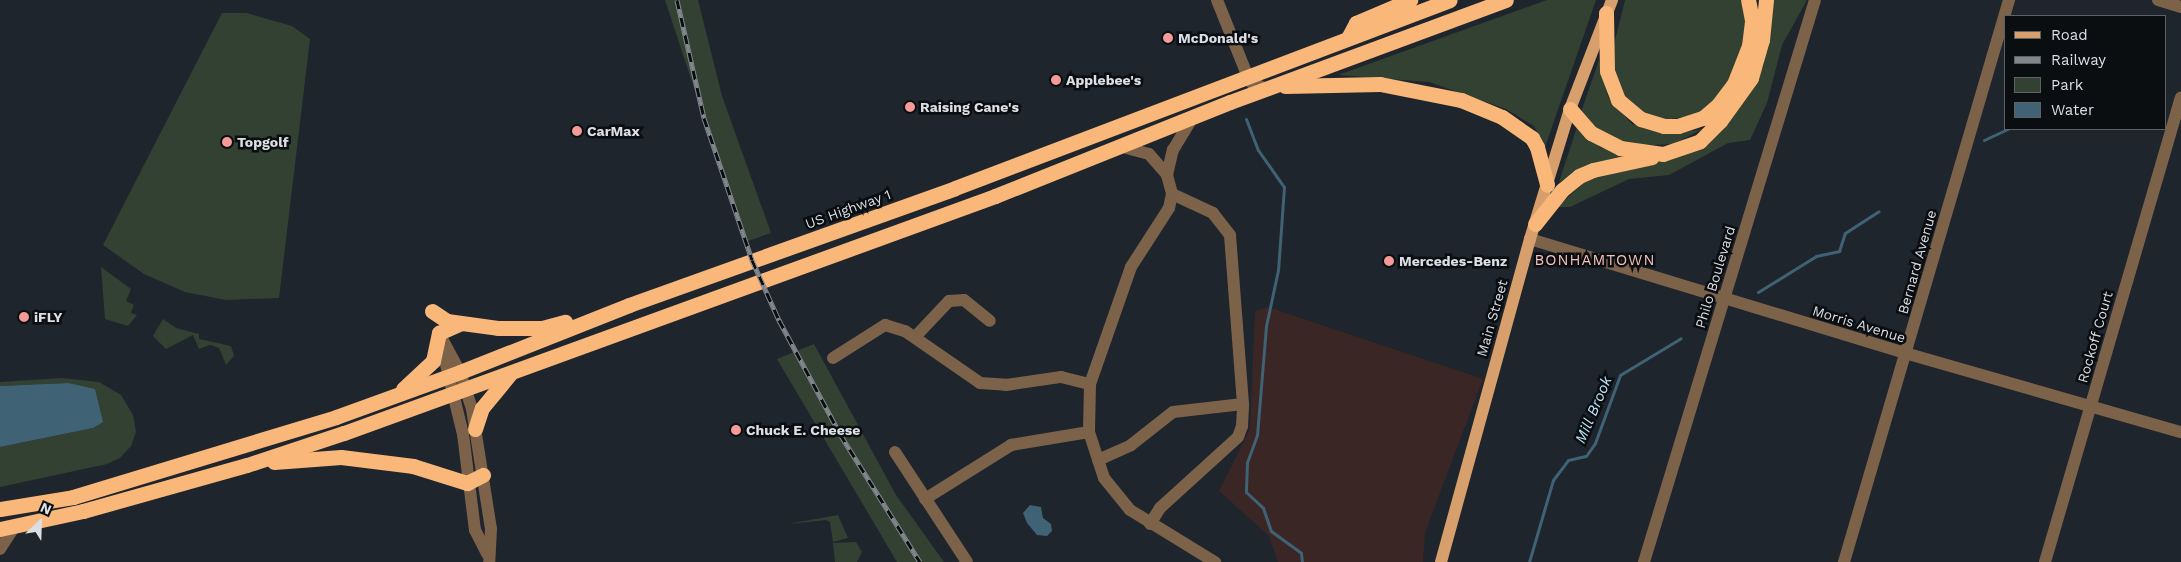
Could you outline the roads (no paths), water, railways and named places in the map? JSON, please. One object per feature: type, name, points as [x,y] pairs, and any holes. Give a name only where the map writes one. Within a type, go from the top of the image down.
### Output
[{"type":"highway","points":[[1348,38],[1356,23],[1410,0]]},
{"type":"highway","name":"US Highway 1","points":[[0,509],[73,496],[171,469],[396,395],[629,305],[964,185],[1450,0]]},
{"type":"highway","points":[[7,527],[83,512],[247,465],[460,391],[517,367],[995,196],[1270,88],[1506,0]]},
{"type":"highway","points":[[1609,7],[1607,71],[1618,100],[1641,119],[1664,126],[1678,126],[1703,118],[1718,105],[1734,84],[1749,46],[1752,20],[1748,0]]},
{"type":"highway","points":[[1535,224],[1562,190],[1585,173],[1663,154],[1700,141],[1720,121],[1750,78],[1762,40],[1766,0]]},
{"type":"highway","points":[[1270,88],[1380,84],[1461,100],[1502,117],[1532,138],[1537,147],[1547,185]]},
{"type":"highway","points":[[1570,109],[1591,132],[1611,145],[1663,154]]},
{"type":"highway","points":[[432,311],[447,321],[498,328],[542,328],[629,305]]},
{"type":"highway","points":[[396,395],[433,361],[438,333],[464,322]]},
{"type":"highway","points":[[475,429],[482,408],[497,386],[517,367]]},
{"type":"highway","points":[[247,465],[341,457],[413,466],[467,483],[483,475]]},
{"type":"main road","name":"Main Street","points":[[1441,562],[1530,239],[1570,109],[1609,7]]},
{"type":"street","points":[[1217,0],[1248,77],[1252,83],[1270,88]]},
{"type":"street","name":"Philo Boulevard","points":[[1644,562],[1815,0]]},
{"type":"street","name":"Bernard Avenue","points":[[2005,15],[2009,0]]},
{"type":"street","points":[[2158,0],[2181,7]]},
{"type":"street","name":"Bernard Avenue","points":[[1844,562],[2004,17]]},
{"type":"street","name":"Rockoff Court","points":[[2045,562],[2091,404],[2178,122],[2181,97]]},
{"type":"street","points":[[1167,175],[1174,150],[1192,118]]},
{"type":"street","points":[[1119,146],[1149,154],[1167,175],[1172,194],[1159,228],[1138,252],[1131,267],[1090,384],[1088,432],[1112,490],[1130,510],[1150,524],[1215,562]]},
{"type":"street","points":[[1150,524],[1160,508],[1238,437],[1243,404],[1230,235],[1213,213],[1172,194]]},
{"type":"street","name":"Morris Avenue","points":[[1530,239],[1905,353],[2091,404],[2181,432]]},
{"type":"street","points":[[915,337],[949,301],[964,300],[990,321]]},
{"type":"street","points":[[833,358],[885,325],[899,328],[915,337],[965,376],[980,383],[1006,385],[1061,377],[1090,384]]},
{"type":"street","points":[[438,333],[475,429],[491,529],[488,558]]},
{"type":"street","points":[[460,391],[467,483],[475,530],[488,558]]},
{"type":"street","points":[[1098,460],[1130,445],[1173,412],[1243,404]]},
{"type":"street","points":[[925,499],[1011,445],[1088,432]]},
{"type":"street","points":[[896,452],[966,562]]},
{"type":"street","points":[[0,549],[7,527]]},
{"type":"water","points":[[68,383],[95,389],[103,422],[93,428],[0,447],[0,386]]},
{"type":"water","points":[[1030,505],[1041,507],[1043,518],[1051,524],[1052,531],[1047,536],[1037,535],[1027,523],[1023,513]]},
{"type":"waterway","points":[[1246,119],[1258,150],[1284,187],[1278,270],[1266,326],[1257,435],[1247,462],[1246,492],[1263,508],[1271,531],[1301,553],[1302,562]]},
{"type":"waterway","name":"Mill Brook","points":[[1984,140],[2006,130]]},
{"type":"waterway","name":"Mill Brook","points":[[1758,292],[1816,256],[1839,251],[1845,233],[1879,211]]},
{"type":"waterway","name":"Mill Brook","points":[[1529,562],[1553,480],[1568,460],[1586,456],[1595,443],[1620,375],[1681,338]]},
{"type":"railway","points":[[677,0],[704,118],[752,260],[779,320],[840,434],[920,562]]},
{"type":"place","name":"McDonald's","points":[[1168,38]]},
{"type":"place","name":"Applebee's","points":[[1056,80]]},
{"type":"place","name":"Raising Cane's","points":[[910,107]]},
{"type":"place","name":"CarMax","points":[[577,131]]},
{"type":"place","name":"Topgolf","points":[[227,142]]},
{"type":"place","name":"Mercedes-Benz","points":[[1389,261]]},
{"type":"place","name":"iFLY","points":[[24,317]]},
{"type":"place","name":"Chuck E. Cheese","points":[[736,430]]},
{"type":"district","name":"BONHAMTOWN","points":[[1595,261]]}]
